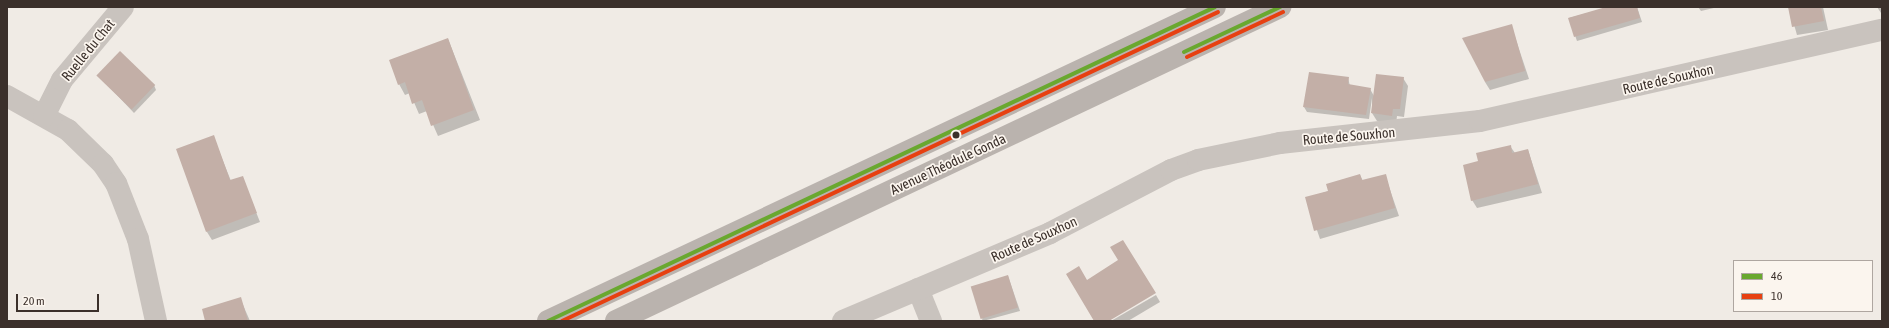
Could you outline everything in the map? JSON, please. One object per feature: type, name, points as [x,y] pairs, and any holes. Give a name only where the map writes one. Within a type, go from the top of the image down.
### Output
[{"type":"main road","name":"Avenue Théodule Gonda","points":[[548,321],[1215,7]]},
{"type":"main road","name":"Avenue Théodule Gonda","points":[[616,321],[1280,7]]},
{"type":"street","name":"Ruelle du Chat","points":[[44,116],[62,80],[123,7]]},
{"type":"street","name":"Route de Souxhon","points":[[843,321],[1050,233],[1171,170],[1198,160],[1280,143],[1480,121],[1882,30]]},
{"type":"street","points":[[7,96],[44,116],[84,144],[116,184],[138,239],[156,321]]},
{"type":"street","points":[[918,289],[931,321]]},
{"type":"building","points":[[1606,7],[1637,7],[1640,18],[1574,37],[1568,18]]},
{"type":"building","points":[[1788,7],[1821,7],[1824,21],[1792,27]]},
{"type":"building","points":[[1512,24],[1525,71],[1485,82],[1462,38]]},
{"type":"building","points":[[448,38],[474,110],[431,126],[422,100],[412,104],[405,82],[398,85],[389,60]]},
{"type":"building","points":[[120,51],[155,85],[132,109],[96,75]]},
{"type":"building","points":[[1309,72],[1349,77],[1348,84],[1371,88],[1366,115],[1303,107]]},
{"type":"building","points":[[1376,74],[1404,77],[1400,109],[1393,109],[1392,116],[1371,113]]},
{"type":"building","points":[[214,135],[230,180],[243,176],[257,213],[206,232],[176,149]]},
{"type":"building","points":[[1511,145],[1512,153],[1528,149],[1538,184],[1471,201],[1463,165],[1478,161],[1476,153]]},
{"type":"building","points":[[1360,174],[1362,180],[1386,174],[1395,208],[1314,231],[1305,197],[1328,191],[1326,184]]},
{"type":"building","points":[[1123,240],[1156,293],[1109,321],[1094,321],[1066,274],[1079,266],[1087,280],[1118,260],[1110,247]]},
{"type":"building","points":[[1008,275],[1018,308],[981,319],[971,286]]},
{"type":"building","points":[[241,297],[248,321],[205,321],[202,309]]},
{"type":"transit line","name":"46","points":[[548,321],[1215,7]]},
{"type":"transit line","name":"46","points":[[1184,52],[1280,7]]},
{"type":"transit line","name":"10","points":[[562,321],[1218,12]]},
{"type":"transit line","name":"10","points":[[1187,57],[1283,12]]}]
